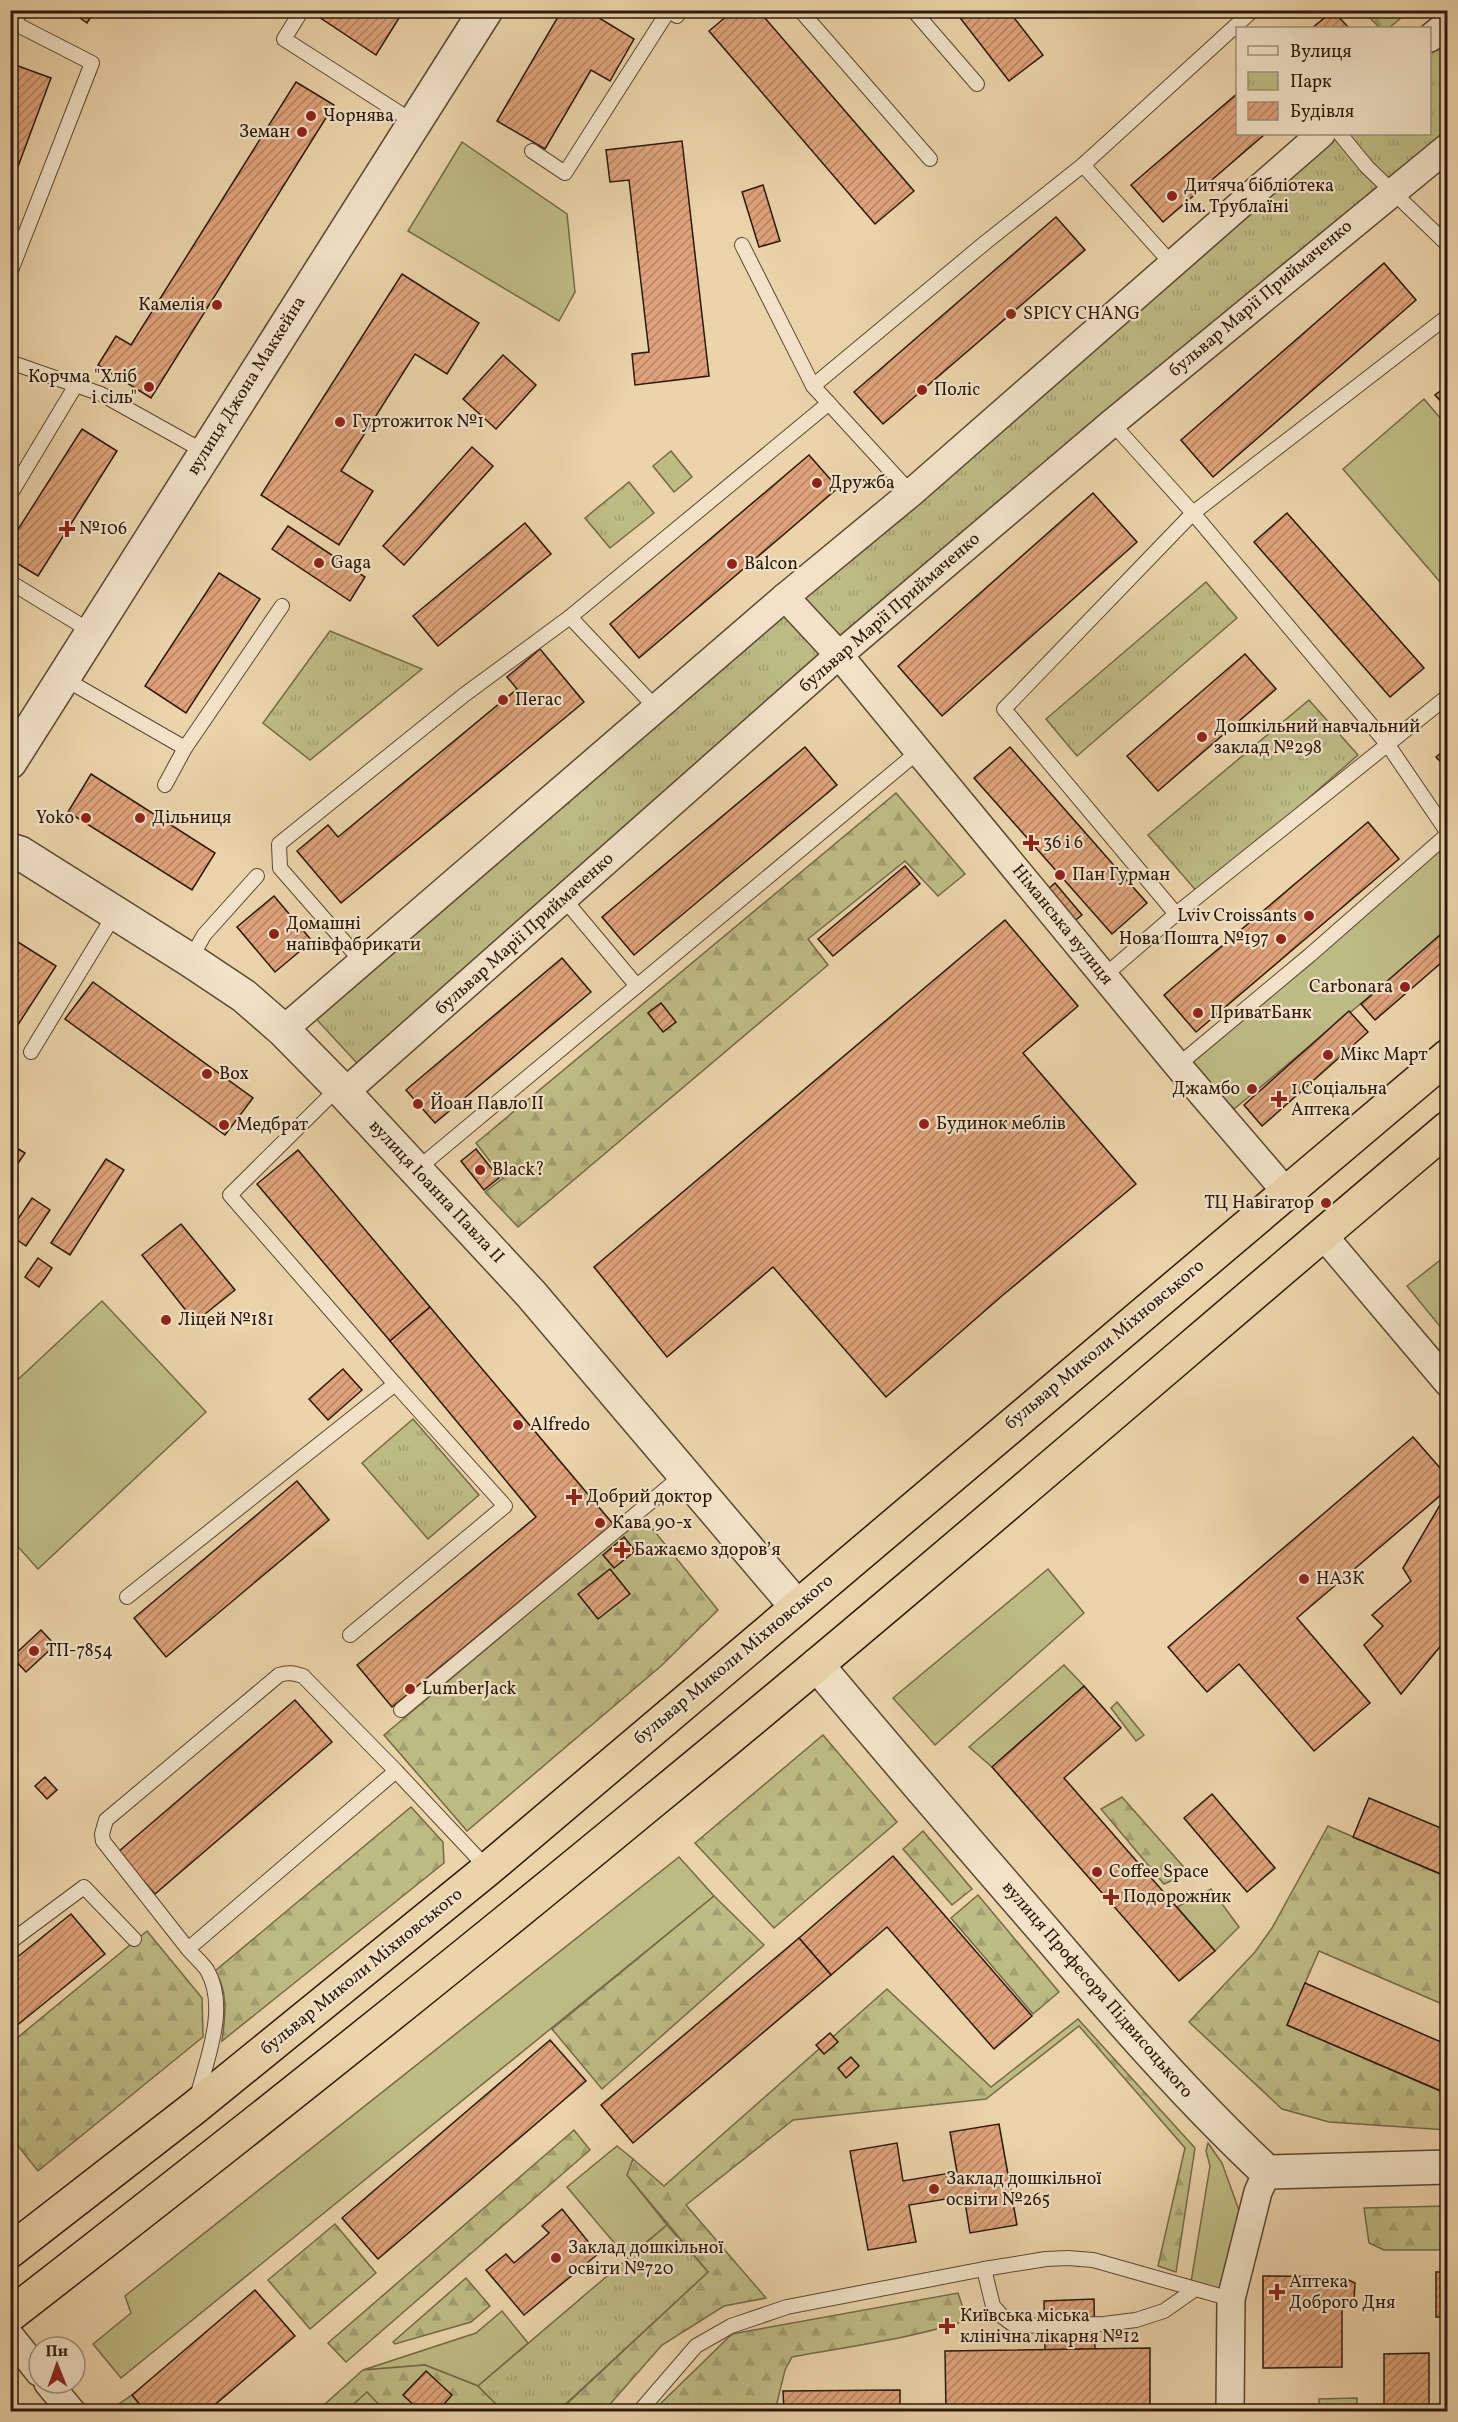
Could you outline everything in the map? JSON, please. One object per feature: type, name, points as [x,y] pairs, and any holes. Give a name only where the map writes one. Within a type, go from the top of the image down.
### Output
[{"type":"highway","name":"бульвар Миколи Міхновського","points":[[10,2251],[194,2108],[488,1869],[1448,1056]]},
{"type":"highway","points":[[10,2315],[169,2191],[646,1807],[818,1665],[1448,1128]]},
{"type":"street","name":"вулиця Джона Маккейна","points":[[10,762],[486,10]]},
{"type":"street","points":[[1431,37],[1448,23]]},
{"type":"street","points":[[283,1030],[785,597],[911,493],[1320,135]]},
{"type":"street","name":"бульвар Марії Приймаченко","points":[[341,1090],[564,899],[839,655],[1112,423],[1448,147]]},
{"type":"street","name":"Німанська вулиця","points":[[785,597],[839,655],[1179,1067],[1287,1192]]},
{"type":"street","name":"вулиця Іоанна Павла II","points":[[10,850],[20,853],[190,960],[244,996],[283,1030],[531,1294],[797,1607]]},
{"type":"street","points":[[1322,1234],[1448,1383]]},
{"type":"street","name":"вулиця Професора Підвисоцького","points":[[818,1665],[911,1777],[1137,2038],[1205,2113],[1267,2172]]},
{"type":"street","points":[[1230,2412],[1231,2299],[1258,2192],[1267,2172],[1448,2167]]},
{"type":"street","points":[[10,2336],[27,2357]]},
{"type":"street","points":[[58,2395],[72,2412]]},
{"type":"lane","points":[[10,273],[92,63],[14,23],[21,10]]},
{"type":"lane","points":[[302,10],[284,39],[415,123]]},
{"type":"lane","points":[[532,151],[565,173],[669,10],[677,16],[680,10]]},
{"type":"lane","points":[[800,10],[930,159]]},
{"type":"lane","points":[[914,10],[976,84]]},
{"type":"lane","points":[[813,386],[986,242],[1083,165],[1253,10]]},
{"type":"lane","points":[[1341,135],[1391,192],[1448,245]]},
{"type":"lane","points":[[1083,165],[1172,264]]},
{"type":"lane","points":[[742,245],[813,386],[911,493]]},
{"type":"lane","points":[[1176,914],[1004,709],[1193,513],[1448,316]]},
{"type":"lane","points":[[10,362],[101,394],[205,453]]},
{"type":"lane","points":[[10,495],[76,385]]},
{"type":"lane","points":[[362,962],[279,868],[279,844],[464,695],[570,616],[830,403]]},
{"type":"lane","points":[[1112,423],[1193,513],[1388,745],[1448,834],[1310,955],[1183,1061],[1179,1067]]},
{"type":"lane","points":[[10,582],[92,632]]},
{"type":"lane","points":[[165,785],[185,747],[282,606]]},
{"type":"lane","points":[[570,616],[657,709]]},
{"type":"lane","points":[[63,678],[185,747]]},
{"type":"lane","points":[[1104,976],[1176,914],[1448,696]]},
{"type":"lane","points":[[416,1170],[919,752]]},
{"type":"lane","points":[[190,960],[204,935],[257,876]]},
{"type":"lane","points":[[564,899],[637,986]]},
{"type":"lane","points":[[31,1052],[116,912]]},
{"type":"lane","points":[[341,1090],[230,1195],[505,1506],[350,1635]]},
{"type":"lane","points":[[127,1597],[395,1384]]},
{"type":"lane","points":[[401,1710],[684,1474]]},
{"type":"lane","points":[[194,2108],[215,2026],[215,2000],[207,1970],[103,1841],[102,1834],[106,1820],[279,1675],[295,1673],[303,1677],[488,1869]]},
{"type":"lane","points":[[188,1949],[396,1771]]},
{"type":"lane","points":[[10,1942],[84,1887],[134,1939]]},
{"type":"lane","points":[[639,2412],[696,2346],[731,2326],[787,2307],[1046,2259],[1093,2260],[1231,2299]]},
{"type":"lane","points":[[984,2270],[993,2306],[1003,2318],[1015,2326],[1104,2324],[1136,2320],[1164,2311],[1194,2290]]},
{"type":"green space","points":[[1363,11],[1409,11],[1390,27],[1379,27]]},
{"type":"green space","points":[[1447,23],[1447,147],[367,1074],[307,1009],[1320,135],[1431,135],[1431,37]]},
{"type":"green space","points":[[462,142],[567,214],[575,292],[559,321],[408,231]]},
{"type":"green space","points":[[1424,399],[1447,426],[1446,589],[1343,469]]},
{"type":"green space","points":[[671,451],[692,477],[674,492],[653,466]]},
{"type":"green space","points":[[629,482],[654,513],[610,548],[585,518]]},
{"type":"green space","points":[[1206,582],[1237,618],[1077,756],[1046,719]]},
{"type":"green space","points":[[330,631],[422,669],[310,760],[263,723]]},
{"type":"green space","points":[[1309,700],[1358,755],[1199,894],[1148,835]]},
{"type":"green space","points":[[896,793],[965,874],[938,896],[905,861],[808,939],[828,965],[518,1227],[485,1192],[503,1178],[476,1143]]},
{"type":"green space","points":[[1438,849],[1447,862],[1447,932],[1234,1109],[1191,1063]]},
{"type":"green space","points":[[1447,1255],[1447,1335],[1407,1286]]},
{"type":"green space","points":[[102,1301],[206,1412],[38,1569],[11,1539],[11,1386]]},
{"type":"green space","points":[[413,1419],[479,1495],[428,1539],[362,1463]]},
{"type":"green space","points":[[643,1517],[718,1610],[661,1666],[467,1831],[384,1735]]},
{"type":"green space","points":[[1048,1569],[1084,1613],[935,1745],[893,1698]]},
{"type":"green space","points":[[1064,1665],[1084,1686],[992,1767],[969,1747]]},
{"type":"green space","points":[[1117,1702],[1144,1735],[1136,1741],[1111,1708]]},
{"type":"green space","points":[[823,1735],[897,1822],[774,1928],[695,1843]]},
{"type":"green space","points":[[1122,1797],[1189,1873],[1164,1884],[1101,1809]]},
{"type":"green space","points":[[411,1807],[443,1842],[444,1863],[222,2041],[224,1996],[215,1971]]},
{"type":"green space","points":[[1328,1826],[1447,1877],[1447,2006],[1319,1951],[1287,2025],[1447,2094],[1447,2130],[1329,2122],[1282,2109],[1189,2022],[1255,1952],[1272,1928]]},
{"type":"green space","points":[[923,1831],[972,1889],[952,1905],[903,1849]]},
{"type":"green space","points":[[679,1857],[714,1896],[121,2378],[93,2344],[131,2313],[125,2296]]},
{"type":"green space","points":[[1211,1889],[1239,1927],[1215,1951],[1177,1907]]},
{"type":"green space","points":[[978,1895],[1059,1992],[1033,2014],[951,1918]]},
{"type":"green space","points":[[714,1896],[764,1945],[602,2089],[552,2029]]},
{"type":"green space","points":[[147,1931],[202,1998],[203,2037],[38,2171],[11,2137],[11,2043]]},
{"type":"green space","points":[[887,1989],[991,2087],[1078,2019],[1195,2148],[1176,2272],[1158,2266],[1185,2148],[1079,2026],[986,2099],[793,2120],[686,2205],[766,2298],[724,2306],[662,2345],[604,2411],[558,2412],[708,2272],[627,2175],[633,2159],[664,2186]]},
{"type":"green space","points":[[574,2130],[590,2150],[346,2362],[328,2343]]},
{"type":"green space","points":[[1208,2143],[1222,2163],[1240,2213],[1221,2290],[1191,2282],[1210,2166],[1206,2151]]},
{"type":"green space","points":[[617,2146],[633,2159],[628,2176],[667,2225],[627,2258],[567,2187]]},
{"type":"green space","points":[[1447,2206],[1447,2250],[1384,2250],[1369,2243],[1364,2208]]},
{"type":"green space","points":[[335,2224],[376,2273],[310,2329],[268,2280]]},
{"type":"green space","points":[[667,2225],[708,2272],[558,2411],[503,2411],[478,2386]]},
{"type":"green space","points":[[466,2278],[490,2306],[471,2322],[395,2344],[393,2342]]},
{"type":"green space","points":[[958,2293],[967,2320],[902,2337],[792,2357],[785,2370],[775,2411],[653,2411],[732,2334]]},
{"type":"green space","points":[[502,2311],[528,2343],[478,2386],[425,2365],[363,2370],[476,2333]]},
{"type":"green space","points":[[425,2365],[478,2386],[503,2411],[316,2412],[363,2370]]},
{"type":"green space","points":[[367,2392],[385,2411],[346,2411]]},
{"type":"green space","points":[[132,2395],[146,2411],[113,2412],[113,2408]]},
{"type":"green space","points":[[1357,2398],[1357,2411],[1319,2411],[1319,2399]]},
{"type":"building","points":[[69,10],[95,10],[87,23]]},
{"type":"building","points":[[323,10],[404,10],[376,55],[319,17]]},
{"type":"building","points":[[562,10],[586,10],[634,39],[610,81],[591,70],[545,149],[497,121]]},
{"type":"building","points":[[734,10],[758,10],[914,191],[875,224],[709,31]]},
{"type":"building","points":[[954,10],[1008,10],[1043,55],[1009,81]]},
{"type":"building","points":[[1333,11],[1348,27],[1313,27]]},
{"type":"building","points":[[10,63],[51,78],[10,188]]},
{"type":"building","points":[[296,82],[334,105],[151,398],[98,365],[116,336],[131,345]]},
{"type":"building","points":[[1236,95],[1236,135],[1264,135],[1163,222],[1131,185]]},
{"type":"building","points":[[682,141],[709,376],[635,385],[632,354],[649,352],[629,180],[610,182],[606,150]]},
{"type":"building","points":[[763,185],[780,241],[759,247],[742,192]]},
{"type":"building","points":[[1056,217],[1085,250],[883,424],[854,392]]},
{"type":"building","points":[[1384,263],[1416,300],[1213,477],[1181,440]]},
{"type":"building","name":"Гуртожиток №1","points":[[402,274],[479,323],[447,374],[415,354],[341,471],[373,491],[339,545],[261,495]]},
{"type":"building","points":[[503,355],[536,385],[496,429],[463,399]]},
{"type":"building","points":[[1448,385],[1448,409],[1435,395]]},
{"type":"building","points":[[82,429],[117,451],[38,576],[10,559],[10,542]]},
{"type":"building","points":[[472,447],[493,466],[404,565],[383,546]]},
{"type":"building","points":[[809,455],[838,488],[639,658],[610,624]]},
{"type":"building","points":[[1093,493],[1137,542],[942,716],[898,666]]},
{"type":"building","points":[[1287,513],[1424,668],[1390,697],[1254,542]]},
{"type":"building","points":[[525,523],[551,554],[438,646],[413,616]]},
{"type":"building","name":"Gaga","points":[[288,526],[365,577],[350,601],[272,549]]},
{"type":"building","points":[[219,573],[260,599],[186,713],[145,686]]},
{"type":"building","points":[[540,649],[584,702],[341,903],[297,851],[328,825],[338,837],[517,689],[507,677]]},
{"type":"building","points":[[1245,654],[1276,689],[1158,791],[1127,756]]},
{"type":"building","points":[[805,747],[837,785],[634,955],[602,917]]},
{"type":"building","points":[[1010,747],[1147,903],[1112,934],[974,778]]},
{"type":"building","points":[[1448,747],[1448,770],[1436,757]]},
{"type":"building","points":[[91,774],[215,853],[192,890],[68,812]]},
{"type":"building","points":[[1368,822],[1399,859],[1196,1032],[1164,995]]},
{"type":"building","points":[[905,866],[920,884],[833,956],[818,939]]},
{"type":"building","points":[[1055,883],[1082,915],[1072,923],[1046,891]]},
{"type":"building","name":"Домашні напівфабрикати","points":[[274,896],[312,941],[275,972],[237,927]]},
{"type":"building","name":"Будинок меблів","points":[[1005,920],[1078,1006],[1023,1053],[1136,1184],[886,1397],[773,1267],[667,1357],[594,1267]]},
{"type":"building","points":[[1448,928],[1448,957],[1375,1020],[1361,1004]]},
{"type":"building","points":[[10,937],[56,966],[10,1037]]},
{"type":"building","points":[[562,958],[591,992],[435,1123],[406,1090]]},
{"type":"building","points":[[93,982],[253,1098],[225,1135],[65,1019]]},
{"type":"building","points":[[661,1003],[676,1022],[663,1032],[648,1013]]},
{"type":"building","points":[[1349,1011],[1368,1032],[1262,1126],[1244,1105]]},
{"type":"building","points":[[10,1144],[25,1153],[10,1175]]},
{"type":"building","name":"Black?","points":[[476,1149],[499,1178],[484,1190],[461,1161]]},
{"type":"building","points":[[298,1150],[430,1307],[390,1341],[257,1184]]},
{"type":"building","points":[[106,1159],[124,1170],[70,1255],[51,1243]]},
{"type":"building","points":[[32,1198],[50,1210],[26,1246],[10,1235],[10,1231]]},
{"type":"building","points":[[181,1224],[235,1290],[195,1322],[142,1255]]},
{"type":"building","points":[[38,1258],[52,1268],[39,1287],[25,1277]]},
{"type":"building","points":[[430,1307],[613,1524],[392,1707],[357,1665],[536,1517],[390,1341]]},
{"type":"building","points":[[343,1369],[362,1390],[328,1420],[309,1399]]},
{"type":"building","points":[[1413,1437],[1448,1477],[1448,1489],[1297,1618],[1370,1703],[1314,1751],[1239,1664],[1207,1692],[1168,1647]]},
{"type":"building","points":[[297,1481],[329,1520],[166,1657],[134,1618]]},
{"type":"building","points":[[1448,1498],[1448,1637],[1401,1694],[1364,1645],[1383,1626],[1372,1615],[1411,1581],[1403,1568],[1440,1505]]},
{"type":"building","points":[[624,1537],[635,1551],[614,1568],[603,1555]]},
{"type":"building","points":[[610,1569],[630,1594],[598,1619],[578,1594]]},
{"type":"building","name":"ТП-7854","points":[[41,1630],[55,1645],[26,1672],[12,1657]]},
{"type":"building","points":[[1084,1686],[1121,1728],[1064,1778],[1215,1951],[1179,1981],[992,1767]]},
{"type":"building","points":[[295,1700],[332,1742],[155,1894],[118,1852]]},
{"type":"building","points":[[45,1777],[57,1790],[47,1799],[35,1786]]},
{"type":"building","points":[[1212,1794],[1275,1868],[1247,1892],[1184,1818]]},
{"type":"building","points":[[1369,1798],[1448,1831],[1448,1877],[1353,1837]]},
{"type":"building","points":[[893,1856],[1032,2016],[994,2049],[887,1927],[831,1975],[799,1938]]},
{"type":"building","points":[[71,1914],[105,1954],[10,2031],[10,1963]]},
{"type":"building","points":[[799,1938],[831,1975],[633,2143],[601,2105]]},
{"type":"building","points":[[1305,1983],[1448,2045],[1448,2094],[1287,2025]]},
{"type":"building","points":[[830,2033],[838,2042],[824,2054],[816,2045]]},
{"type":"building","points":[[550,2040],[586,2081],[378,2259],[342,2218]]},
{"type":"building","points":[[851,2057],[859,2066],[846,2078],[838,2068]]},
{"type":"building","name":"Заклад дошкільної освіти №265","points":[[999,2124],[1017,2225],[970,2233],[964,2196],[909,2205],[916,2242],[868,2250],[850,2151],[897,2143],[903,2181],[957,2172],[950,2132]]},
{"type":"building","name":"Заклад дошкільної освіти №720","points":[[562,2209],[598,2254],[524,2315],[486,2270],[506,2254],[514,2263],[549,2233],[542,2226]]},
{"type":"building","points":[[1436,2272],[1448,2272],[1448,2317],[1436,2317]]},
{"type":"building","points":[[1263,2276],[1342,2277],[1355,2283],[1354,2300],[1342,2309],[1342,2367],[1263,2368]]},
{"type":"building","points":[[255,2290],[295,2336],[210,2409],[213,2412],[146,2412],[132,2395]]},
{"type":"building","points":[[1094,2299],[1095,2349],[1045,2350],[1044,2301]]},
{"type":"building","points":[[1150,2348],[1150,2412],[946,2412],[945,2351]]},
{"type":"building","points":[[1429,2353],[1429,2412],[1384,2412],[1384,2354]]},
{"type":"building","points":[[426,2371],[452,2395],[437,2412],[421,2412],[403,2395]]},
{"type":"building","points":[[900,2390],[900,2412],[784,2412],[783,2391]]},
{"type":"place","name":"Чорнява","points":[[311,116]]},
{"type":"place","name":"Земан","points":[[302,132]]},
{"type":"place","name":"Дитяча бібліотека ім. Трублаїні","points":[[1172,196]]},
{"type":"place","name":"Камелія","points":[[217,305]]},
{"type":"place","name":"SPICY CHANG","points":[[1011,314]]},
{"type":"place","name":"Корчма \"Хліб і сіль\"","points":[[149,387]]},
{"type":"place","name":"Поліс","points":[[922,390]]},
{"type":"place","name":"Гуртожиток №1","points":[[340,422]]},
{"type":"place","name":"Дружба","points":[[817,483]]},
{"type":"place","name":"№106","points":[[67,529]]},
{"type":"place","name":"Gaga","points":[[319,563]]},
{"type":"place","name":"Balcon","points":[[732,564]]},
{"type":"place","name":"Пегас","points":[[503,700]]},
{"type":"place","name":"Дошкільний навчальний заклад №298","points":[[1202,737]]},
{"type":"place","name":"Yoko","points":[[86,818]]},
{"type":"place","name":"Дільниця","points":[[140,818]]},
{"type":"place","name":"36 і 6","points":[[1031,843]]},
{"type":"place","name":"Пан Гурман","points":[[1060,875]]},
{"type":"place","name":"Lviv Croissants","points":[[1309,916]]},
{"type":"place","name":"Домашні напівфабрикати","points":[[274,934]]},
{"type":"place","name":"Нова Пошта №197","points":[[1281,939]]},
{"type":"place","name":"Carbonara","points":[[1405,987]]},
{"type":"place","name":"ПриватБанк","points":[[1198,1013]]},
{"type":"place","name":"Мікс Март","points":[[1328,1055]]},
{"type":"place","name":"Box","points":[[207,1074]]},
{"type":"place","name":"Джамбо","points":[[1252,1089]]},
{"type":"place","name":"1 Соціальна Аптека","points":[[1279,1099]]},
{"type":"place","name":"Йоан Павло II","points":[[418,1104]]},
{"type":"place","name":"Будинок меблів","points":[[924,1124]]},
{"type":"place","name":"Медбрат","points":[[224,1125]]},
{"type":"place","name":"Black?","points":[[480,1170]]},
{"type":"place","name":"ТЦ Навігатор","points":[[1326,1203]]},
{"type":"place","name":"Ліцей №181","points":[[166,1320]]},
{"type":"place","name":"Alfredo","points":[[518,1425]]},
{"type":"place","name":"Добрий доктор","points":[[574,1497]]},
{"type":"place","name":"Кава 90-х","points":[[600,1523]]},
{"type":"place","name":"Бажаємо здоровʼя","points":[[622,1550]]},
{"type":"place","name":"НАЗК","points":[[1304,1579]]},
{"type":"place","name":"ТП-7854","points":[[34,1651]]},
{"type":"place","name":"LumberJack","points":[[410,1689]]},
{"type":"place","name":"Coffee Space","points":[[1097,1872]]},
{"type":"place","name":"Подорожник","points":[[1111,1897]]},
{"type":"place","name":"Заклад дошкільної освіти №265","points":[[934,2189]]},
{"type":"place","name":"Заклад дошкільної освіти №720","points":[[556,2258]]},
{"type":"place","name":"Аптека Доброго Дня","points":[[1277,2292]]},
{"type":"place","name":"Київська міська клінічна лікарня №12","points":[[947,2326]]}]
